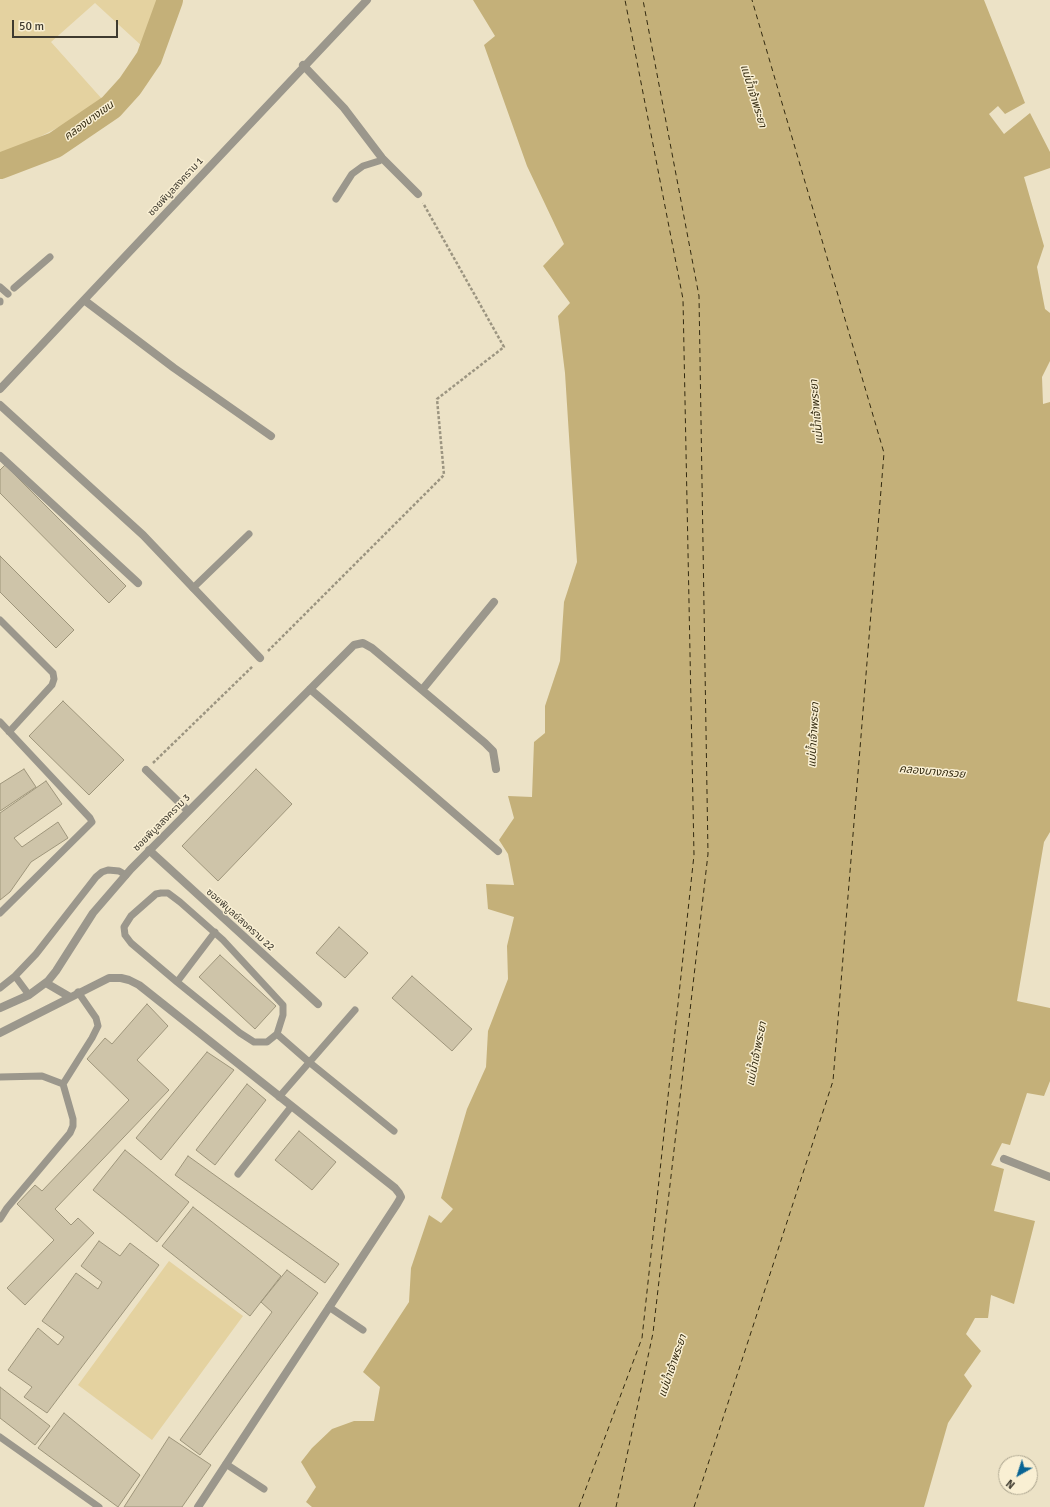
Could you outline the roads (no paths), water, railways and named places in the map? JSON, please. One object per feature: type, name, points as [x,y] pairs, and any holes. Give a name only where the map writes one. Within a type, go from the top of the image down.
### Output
[{"type":"street","name":"ซอยพิบูลสงคราม 1","points":[[0,389],[303,65],[365,1]]},
{"type":"street","points":[[303,65],[344,108],[382,158],[418,194]]},
{"type":"street","points":[[84,300],[174,368],[271,436]]},
{"type":"street","points":[[0,405],[143,535],[260,658]]},
{"type":"street","points":[[0,456],[138,583]]},
{"type":"street","points":[[422,690],[494,602]]},
{"type":"street","name":"ซอยพิบูลสงคราม 3","points":[[0,1008],[29,995],[46,983],[56,971],[93,913],[126,875],[354,644],[363,643],[372,648],[493,751],[496,769]]},
{"type":"street","points":[[310,689],[498,851]]},
{"type":"street","points":[[146,770],[188,811]]},
{"type":"street","name":"ซอยพิบูลย์สงคราม 22","points":[[149,850],[318,1004]]},
{"type":"street","points":[[0,1033],[78,992],[109,978],[121,978],[139,986],[291,1107],[396,1188],[400,1197],[198,1507]]},
{"type":"street","points":[[46,983],[70,996]]},
{"type":"street","points":[[1004,1159],[1050,1177]]},
{"type":"lane","points":[[336,199],[352,174],[363,166],[379,161],[382,158]]},
{"type":"lane","points":[[14,288],[50,257]]},
{"type":"lane","points":[[0,287],[8,294]]},
{"type":"lane","points":[[193,588],[249,534]]},
{"type":"lane","points":[[0,620],[53,673],[54,679],[52,685],[9,732]]},
{"type":"lane","points":[[0,722],[90,818],[92,822],[0,913]]},
{"type":"lane","points":[[0,988],[16,976],[36,954],[96,877],[102,872],[108,870],[119,871],[126,875]]},
{"type":"lane","points":[[168,893],[180,902],[215,932],[275,995],[283,1005],[283,1015],[277,1034],[267,1042],[254,1042],[240,1033],[177,982],[130,943],[125,935],[124,927],[131,916],[156,894],[168,893]]},
{"type":"lane","points":[[177,982],[215,932]]},
{"type":"lane","points":[[16,976],[29,995]]},
{"type":"lane","points":[[0,1219],[70,1133],[73,1126],[73,1119],[63,1084],[98,1026],[96,1018],[78,992]]},
{"type":"lane","points":[[279,1097],[355,1010]]},
{"type":"lane","points":[[277,1034],[308,1062],[394,1131]]},
{"type":"lane","points":[[0,1077],[42,1076],[63,1084]]},
{"type":"lane","points":[[238,1174],[291,1107]]},
{"type":"lane","points":[[329,1307],[363,1330]]},
{"type":"lane","points":[[0,1437],[100,1507]]},
{"type":"lane","points":[[226,1464],[264,1489]]},
{"type":"water","points":[[473,0],[984,0],[1025,103],[1005,114],[998,106],[989,114],[1004,134],[1030,113],[1050,152],[1050,168],[1024,177],[1044,246],[1037,267],[1045,309],[1050,313],[1050,361],[1042,377],[1043,404],[1050,402],[1050,832],[1044,842],[1017,1001],[1050,1008],[1050,1081],[1044,1096],[1027,1093],[1010,1145],[1002,1143],[991,1165],[1004,1169],[994,1211],[1035,1221],[1014,1304],[991,1295],[988,1318],[975,1318],[966,1334],[981,1351],[964,1375],[972,1386],[948,1423],[924,1507],[312,1507],[306,1502],[316,1487],[301,1462],[312,1448],[332,1429],[354,1421],[374,1421],[380,1387],[363,1372],[409,1302],[411,1268],[429,1215],[441,1223],[453,1209],[441,1198],[467,1109],[486,1067],[488,1031],[508,979],[507,946],[514,917],[488,909],[486,884],[514,885],[508,854],[499,840],[514,818],[508,796],[532,797],[534,742],[545,733],[545,706],[560,661],[564,602],[577,562],[565,373],[558,316],[570,303],[543,266],[564,244],[527,166],[484,45],[495,36]]},
{"type":"waterway","name":"คลองบางเขน","points":[[0,166],[55,145],[111,107],[130,86],[149,58],[170,0]]},
{"type":"water label","name":"แม่น้ำเจ้าพระยา","points":[[753,96]]},
{"type":"water label","name":"แม่น้ำเจ้าพระยา","points":[[817,412]]},
{"type":"water label","name":"แม่น้ำเจ้าพระยา","points":[[814,735]]},
{"type":"water label","name":"คลองบางกรวย","points":[[932,772]]},
{"type":"water label","name":"แม่น้ำเจ้าพระยา","points":[[757,1054]]},
{"type":"water label","name":"แม่น้ำเจ้าพระยา","points":[[673,1366]]}]
